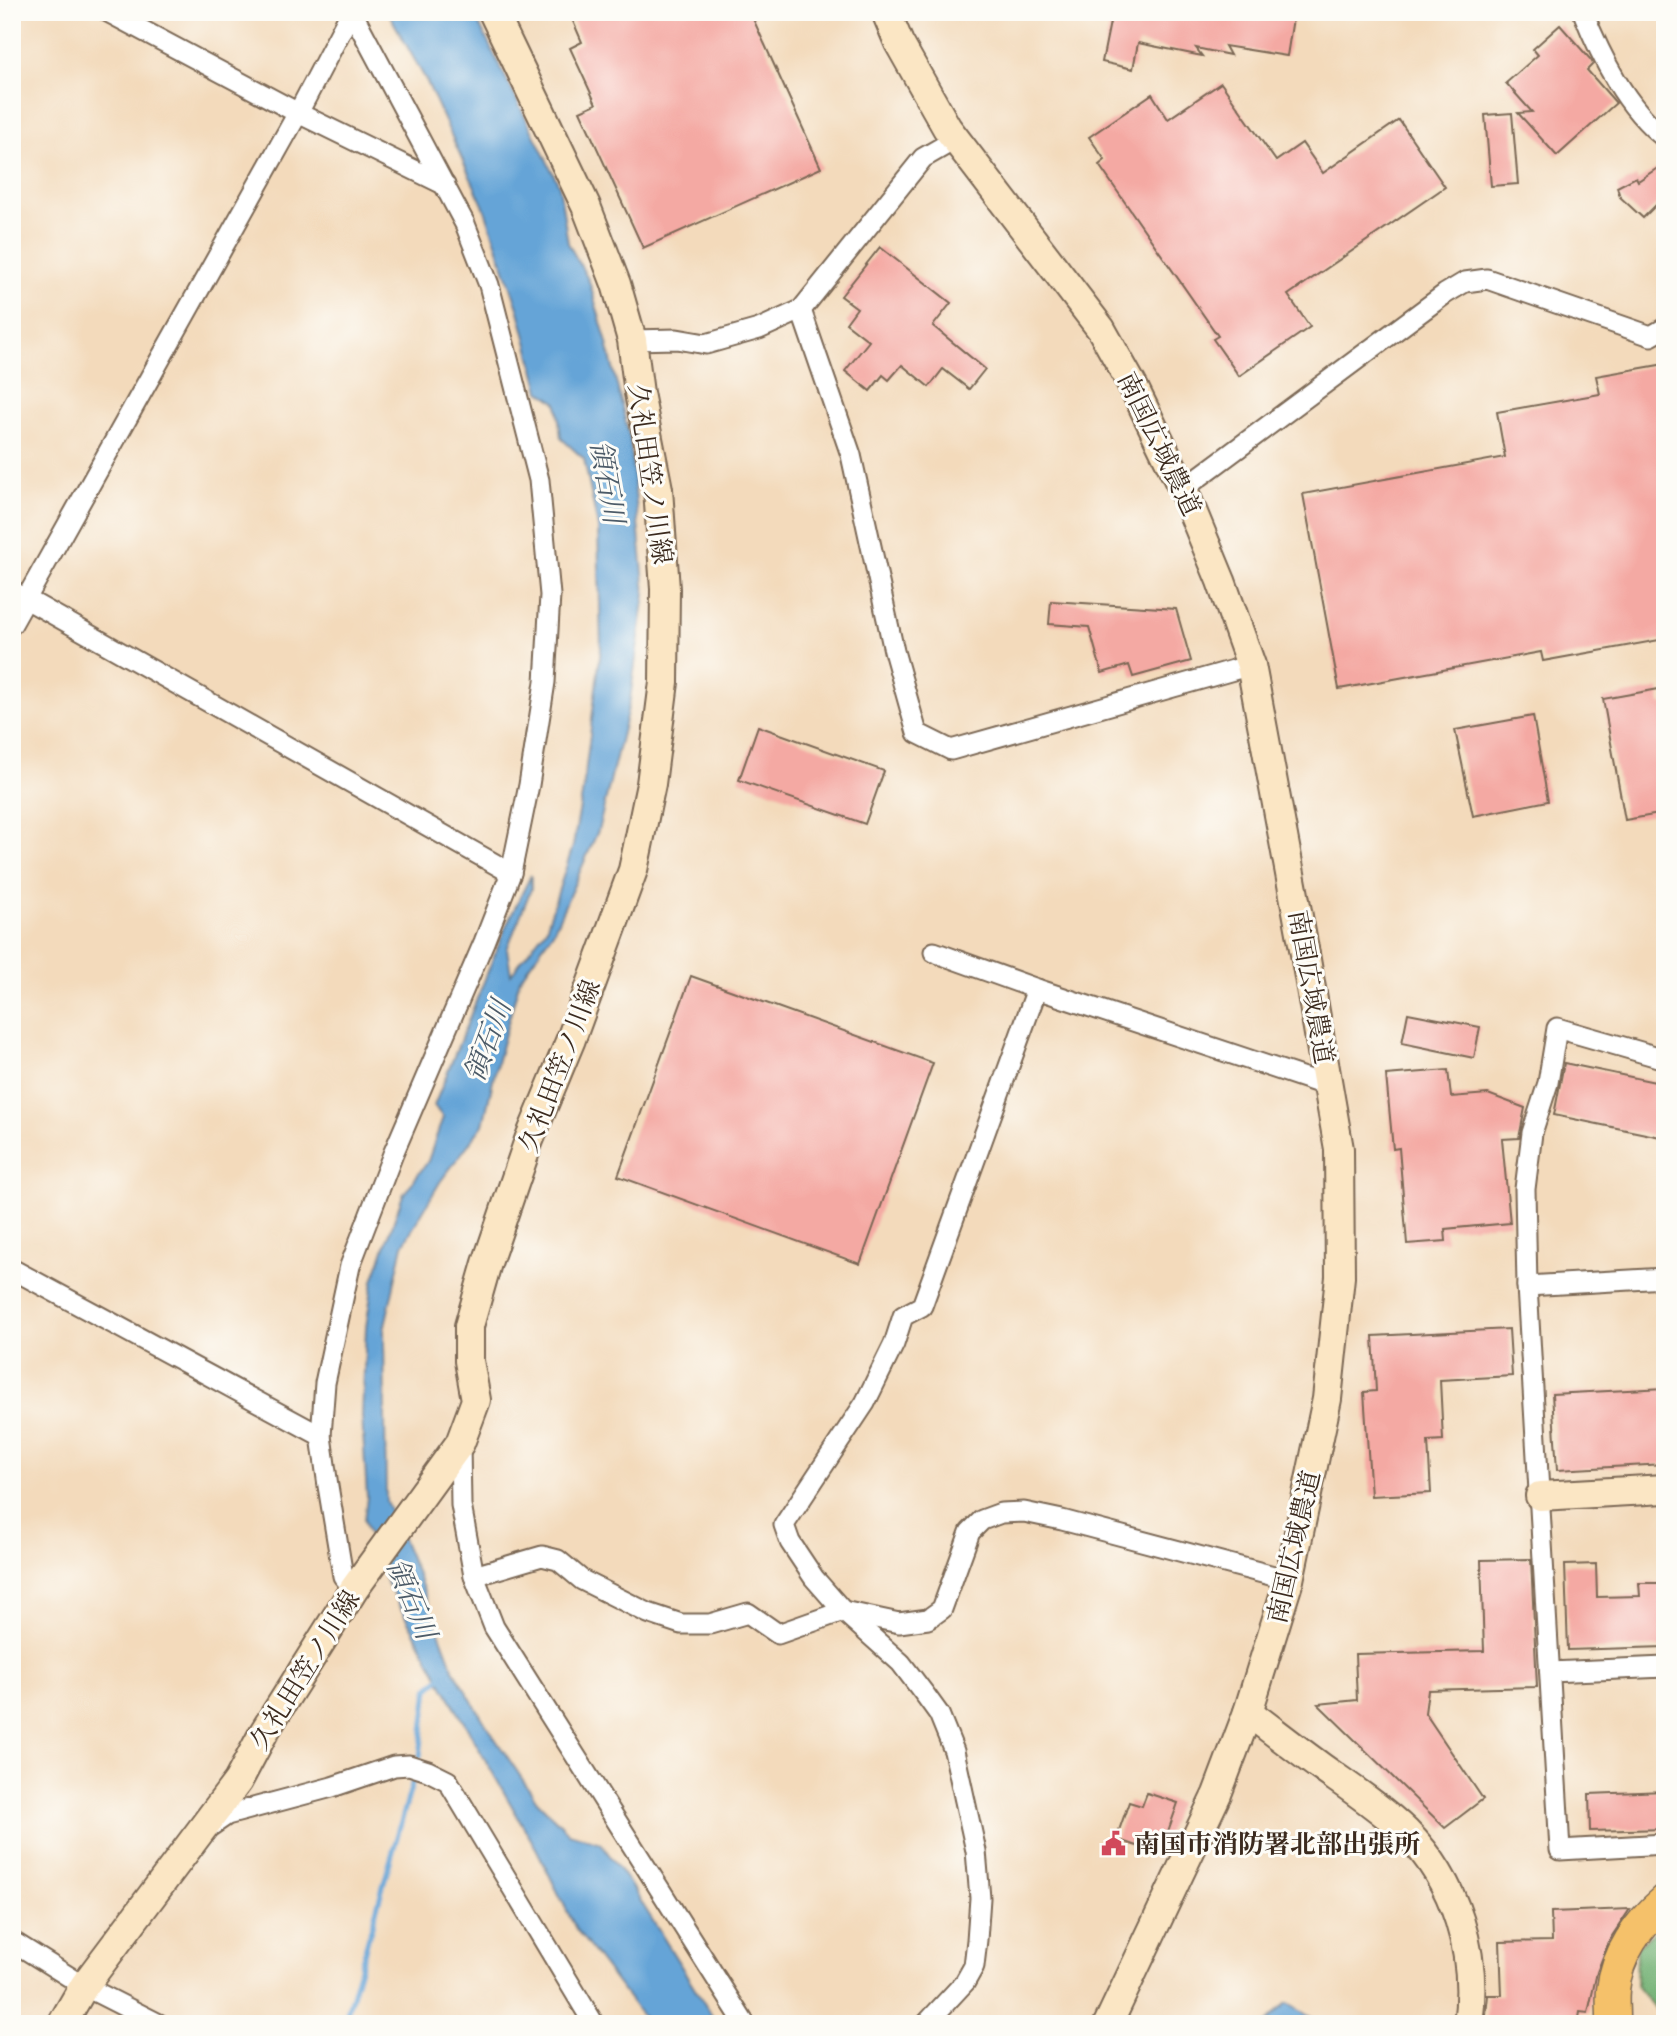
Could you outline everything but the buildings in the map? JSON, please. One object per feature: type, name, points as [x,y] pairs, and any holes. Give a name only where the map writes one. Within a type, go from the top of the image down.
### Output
[{"type":"main road","points":[[1613,2021],[1613,1989],[1619,1962],[1635,1932],[1665,1901]]},
{"type":"street","points":[[108,12],[298,113],[445,185]]},
{"type":"street","points":[[12,624],[19,594],[298,113],[351,12]]},
{"type":"street","points":[[351,12],[465,224],[489,285],[540,480],[550,595],[545,682],[529,785],[511,873],[393,1154],[350,1266],[325,1383],[321,1436],[343,1576],[357,1585]]},
{"type":"street","name":"久礼田笠ノ川線","points":[[62,2024],[84,1986],[238,1781],[270,1722],[357,1585],[454,1452],[477,1400],[469,1361],[469,1326],[487,1263],[529,1140],[571,1040],[633,870],[651,784],[664,682],[665,589],[657,489],[632,340],[616,284],[586,206],[493,12]]},
{"type":"street","name":"南国広域農道","points":[[886,12],[899,43],[947,128],[1101,329],[1134,388],[1183,489],[1221,581],[1251,665],[1339,1149],[1340,1277],[1327,1399],[1289,1580],[1248,1712],[1207,1816],[1108,2024]]},
{"type":"street","points":[[1583,12],[1594,40],[1620,88],[1665,138]]},
{"type":"street","points":[[632,340],[677,339],[706,344],[759,329],[801,310],[923,158],[956,139]]},
{"type":"street","points":[[1183,489],[1445,294],[1465,282],[1487,279],[1651,336],[1665,328]]},
{"type":"street","points":[[801,310],[851,456],[894,651],[917,733],[951,750],[1251,665]]},
{"type":"street","points":[[19,594],[511,873]]},
{"type":"street","points":[[934,952],[1328,1086]]},
{"type":"street","points":[[926,2024],[965,1982],[974,1966],[980,1898],[976,1851],[954,1751],[939,1714],[901,1663],[843,1611],[814,1577],[790,1542],[784,1525],[865,1402],[894,1344],[903,1316],[922,1306],[1038,989]]},
{"type":"street","points":[[1665,1059],[1557,1028],[1548,1083],[1532,1133],[1525,1189],[1527,1286],[1560,1850],[1665,1844]]},
{"type":"street","points":[[12,1269],[321,1436]]},
{"type":"street","points":[[1527,1286],[1665,1278]]},
{"type":"street","points":[[454,1452],[474,1576],[494,1627],[745,2024]]},
{"type":"street","points":[[1541,1496],[1665,1489]]},
{"type":"street","points":[[474,1576],[542,1556],[558,1560],[583,1580],[648,1614],[681,1624],[710,1624],[748,1613],[778,1634],[843,1611],[899,1623],[928,1619],[942,1609],[970,1532],[982,1521],[1002,1513],[1024,1512],[1289,1580]]},
{"type":"street","points":[[1550,1672],[1665,1667]]},
{"type":"street","points":[[1248,1712],[1406,1832],[1436,1869],[1456,1908],[1466,1944],[1471,1973],[1471,2009],[1468,2024]]},
{"type":"street","points":[[198,1835],[227,1815],[332,1787],[394,1766],[409,1765],[439,1776],[455,1789],[594,2024]]},
{"type":"street","points":[[12,1941],[84,1986],[159,2024]]},
{"type":"green space","points":[[1665,1924],[1665,2021],[1636,1986],[1637,1946]]},
{"type":"water","name":"領石川","points":[[388,12],[473,12],[559,185],[568,243],[589,281],[630,440],[645,594],[630,700],[598,831],[553,932],[520,979],[483,1125],[440,1182],[403,1245],[384,1330],[386,1501],[454,1671],[490,1731],[537,1801],[569,1833],[601,1843],[635,1892],[717,2024],[648,2024],[576,1929],[537,1850],[384,1577],[364,1520],[367,1497],[362,1416],[366,1327],[373,1281],[403,1195],[428,1161],[443,1117],[434,1106],[507,924],[531,875],[531,889],[507,949],[511,974],[546,929],[573,846],[601,648],[598,527],[584,459],[561,438],[557,403],[540,391],[519,311],[484,207],[427,82]]},
{"type":"water","points":[[1287,2003],[1322,2024],[1265,2024]]},
{"type":"waterway","points":[[420,1756],[428,1689],[443,1675]]},
{"type":"waterway","points":[[344,2024],[414,1777]]},
{"type":"place","name":"南国市消防署北部出張所","points":[[1114,1844]]}]
